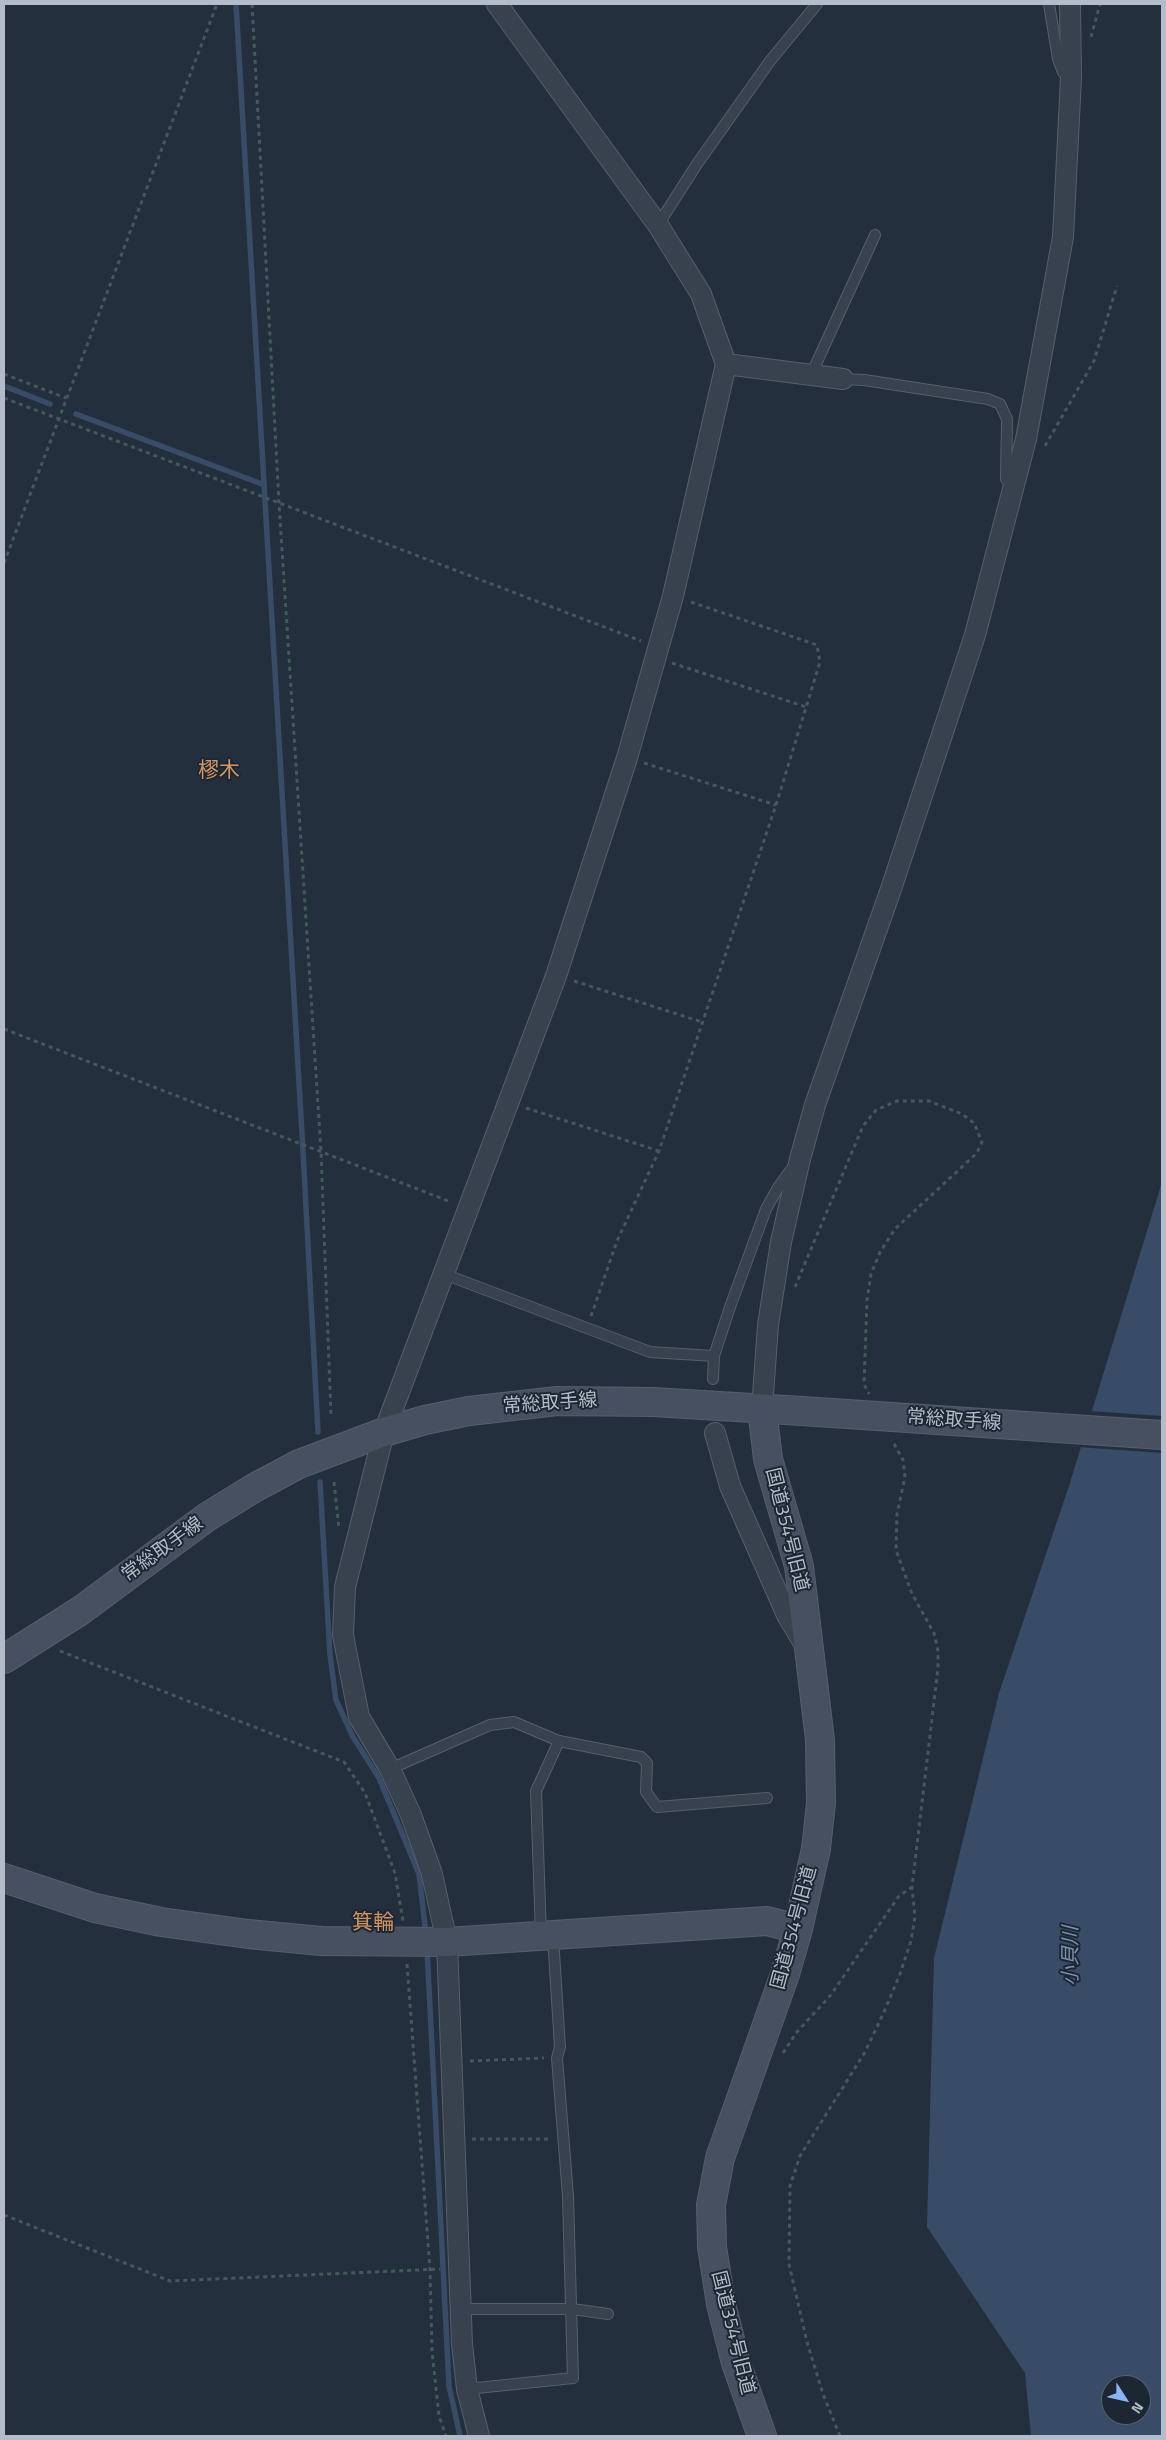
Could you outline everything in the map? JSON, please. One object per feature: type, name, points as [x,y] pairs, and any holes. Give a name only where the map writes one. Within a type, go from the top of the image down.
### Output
[{"type":"street","points":[[479,2436],[467,2389],[462,2344],[455,2139],[450,2061],[427,1942],[432,1874],[411,1815],[390,1769],[359,1717],[344,1636],[345,1587],[384,1432],[556,976],[627,758],[673,596],[726,364],[701,294],[658,225],[497,4]]},
{"type":"street","points":[[762,1410],[768,1325],[781,1242],[800,1159],[815,1105],[891,890],[975,635],[1026,440],[1063,237],[1071,78],[1070,4]]},
{"type":"street","points":[[726,364],[843,379]]},
{"type":"street","name":"常総取手線","points":[[4,1659],[80,1611],[207,1517],[254,1488],[299,1464],[384,1432],[425,1420],[469,1412],[557,1401],[654,1402],[1162,1434]]},
{"type":"street","name":"国道354号旧道","points":[[762,1410],[768,1459],[799,1566],[820,1740],[820,1804],[816,1849],[798,1928],[785,1974],[720,2158],[712,2205],[712,2247],[721,2304],[736,2363],[762,2436]]},
{"type":"street","points":[[715,1433],[730,1486],[787,1615],[810,1653]]},
{"type":"street","points":[[4,1878],[95,1908],[161,1922],[248,1934],[312,1940],[427,1942],[547,1937],[767,1922],[798,1928]]},
{"type":"lane","points":[[658,225],[697,164],[770,61],[817,4]]},
{"type":"lane","points":[[1050,4],[1058,59],[1064,72],[1071,78]]},
{"type":"lane","points":[[811,374],[875,235]]},
{"type":"lane","points":[[843,379],[864,380],[988,399],[1000,404],[1007,419],[1006,479],[1013,488]]},
{"type":"lane","points":[[713,1379],[714,1356],[766,1209],[778,1186],[800,1159]]},
{"type":"lane","points":[[444,1274],[650,1352],[714,1356]]},
{"type":"lane","points":[[390,1769],[501,1723],[514,1722],[559,1741],[641,1757],[647,1763],[646,1792],[657,1807],[767,1798]]},
{"type":"lane","points":[[467,2389],[574,2378],[564,2139],[557,2058],[560,2047],[547,1937],[536,1791],[559,1741]]},
{"type":"lane","points":[[462,2309],[572,2309],[608,2314]]},
{"type":"path","points":[[4,563],[217,4]]},
{"type":"path","points":[[252,4],[279,503],[321,1152],[331,1415]]},
{"type":"path","points":[[1041,453],[1094,361],[1117,286]]},
{"type":"path","points":[[4,374],[66,398]]},
{"type":"path","points":[[4,398],[272,500],[657,653],[806,707]]},
{"type":"path","points":[[586,1328],[617,1241],[659,1151],[776,805],[820,662],[816,645],[673,596]]},
{"type":"path","points":[[627,758],[776,805]]},
{"type":"path","points":[[556,976],[702,1022]]},
{"type":"path","points":[[4,1029],[468,1210]]},
{"type":"path","points":[[791,1295],[863,1126],[876,1110],[897,1101],[929,1101],[962,1114],[974,1123],[982,1142],[977,1153],[895,1229],[880,1252],[872,1274],[867,1300],[864,1384],[873,1402]]},
{"type":"path","points":[[508,1102],[659,1151]]},
{"type":"path","points":[[840,2436],[823,2394],[807,2342],[790,2264],[790,2186],[800,2156],[865,2052],[900,1974],[911,1941],[915,1917],[912,1888],[938,1668],[938,1652],[934,1633],[908,1585],[896,1550],[897,1514],[905,1477],[904,1460],[890,1436]]},
{"type":"path","points":[[35,1641],[344,1762],[365,1793],[395,1873],[427,1942],[432,2351],[439,2416],[446,2436]]},
{"type":"path","points":[[796,2033],[830,1996],[899,1896],[912,1888]]},
{"type":"path","points":[[450,2061],[557,2058]]},
{"type":"path","points":[[455,2139],[564,2139]]},
{"type":"path","points":[[4,2215],[170,2281],[436,2270]]},
{"type":"water","name":"小貝川","points":[[1162,1182],[1162,2436],[1031,2436],[1025,2373],[927,2227],[934,1958],[999,1693],[1069,1486]]},
{"type":"pier","points":[[1089,1411],[1162,1416],[1162,1453],[1078,1447]]},
{"type":"waterway","points":[[236,4],[318,1432]]},
{"type":"waterway","points":[[4,386],[50,404]]},
{"type":"waterway","points":[[76,414],[262,484]]},
{"type":"waterway","points":[[320,1482],[330,1655],[336,1700],[353,1737],[379,1778],[419,1874],[426,1934]]},
{"type":"waterway","points":[[427,1948],[449,2386],[460,2436]]},
{"type":"district","name":"樛木","points":[[219,772]]},
{"type":"district","name":"箕輪","points":[[373,1924]]}]
